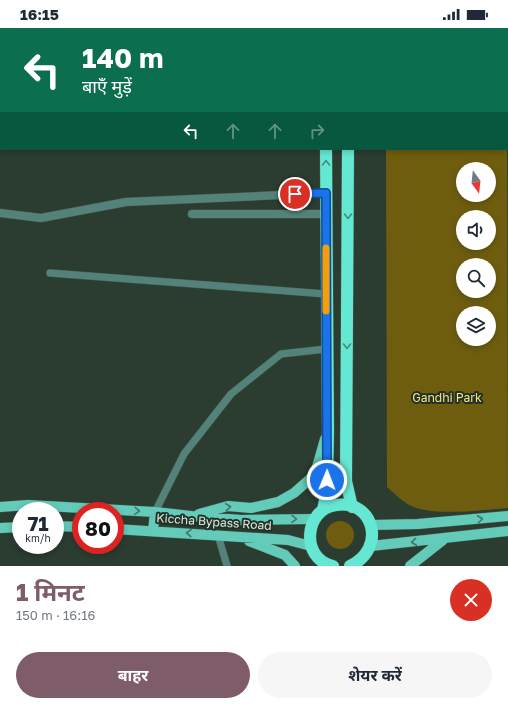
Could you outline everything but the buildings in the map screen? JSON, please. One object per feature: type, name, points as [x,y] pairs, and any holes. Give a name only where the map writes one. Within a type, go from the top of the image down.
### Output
[{"type":"highway","points":[[323,510],[327,490],[328,430],[326,349],[326,150]]},
{"type":"highway","points":[[348,150],[346,481],[352,507]]},
{"type":"highway","points":[[332,566],[321,563],[311,546],[309,531],[314,520],[323,510],[336,505],[346,504],[364,514],[371,525],[373,536],[371,546],[366,556],[355,565]]},
{"type":"main road","points":[[191,516],[228,506],[250,508],[278,502],[294,493],[311,478],[317,467],[328,430]]},
{"type":"main road","points":[[0,507],[28,505],[155,512],[218,518],[314,520]]},
{"type":"main road","points":[[153,531],[155,512]]},
{"type":"main road","points":[[371,525],[464,521],[508,516]]},
{"type":"main road","points":[[218,518],[218,535]]},
{"type":"main road","points":[[464,521],[465,536]]},
{"type":"main road","points":[[0,528],[12,527]]},
{"type":"main road","name":"Kiccha Bypass Road","points":[[124,529],[288,540],[311,546]]},
{"type":"main road","points":[[371,546],[508,532]]},
{"type":"main road","points":[[240,537],[285,555],[295,566]]},
{"type":"main road","points":[[410,566],[445,538]]},
{"type":"street","points":[[0,213],[41,218],[126,202],[326,193]]},
{"type":"street","points":[[192,214],[326,214]]},
{"type":"lane","points":[[50,272],[326,294]]},
{"type":"lane","points":[[155,512],[184,454],[231,394],[281,354],[326,349]]},
{"type":"lane","points":[[218,535],[227,566]]},
{"type":"green space","name":"Gandhi Park","points":[[386,150],[507,150],[508,508],[457,512],[431,511],[419,509],[400,499],[387,487]]},
{"type":"green space","points":[[340,521],[346,522],[350,525],[353,529],[353,541],[350,545],[346,548],[340,549],[334,548],[330,545],[327,541],[326,535],[327,529],[330,525],[334,522]]},
{"type":"slow traffic","points":[[326,248],[326,311]]},
{"type":"route","points":[[295,194],[326,193],[327,480]]}]
